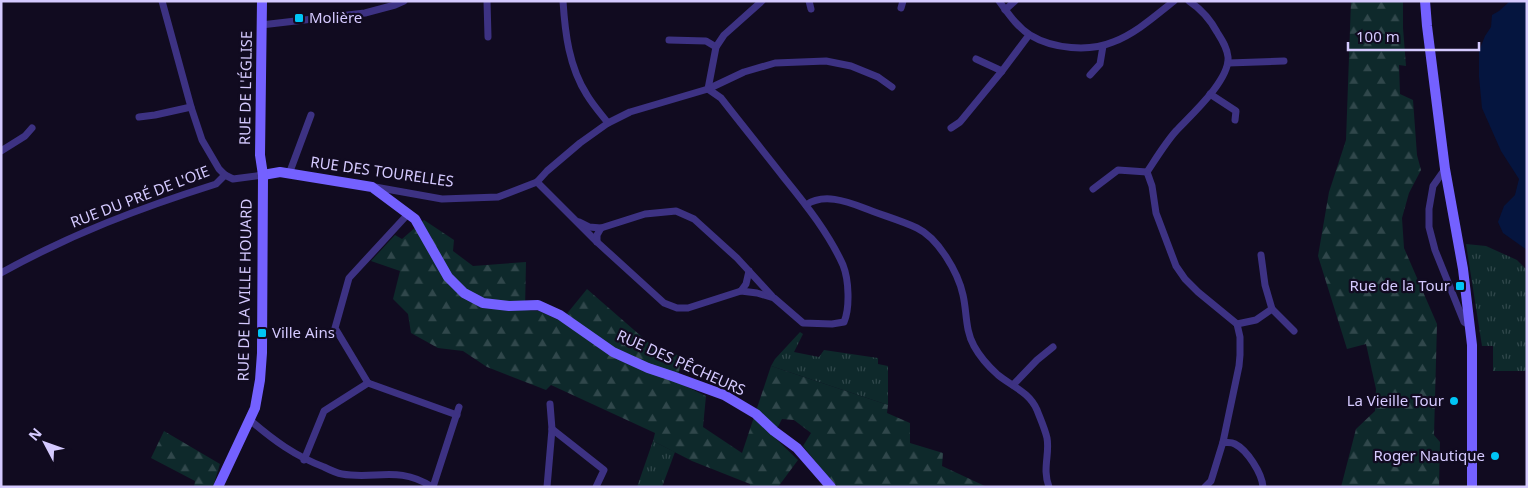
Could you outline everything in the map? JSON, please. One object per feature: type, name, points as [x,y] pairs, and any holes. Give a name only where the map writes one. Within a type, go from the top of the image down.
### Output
[{"type":"street","points":[[162,1],[202,140],[225,175]]},
{"type":"street","name":"RUE DE L'ÉGLISE","points":[[262,1],[260,155],[263,175]]},
{"type":"street","points":[[261,25],[365,13],[404,1]]},
{"type":"street","points":[[487,1],[488,37]]},
{"type":"street","points":[[563,1],[568,44],[578,78],[587,96],[608,123]]},
{"type":"street","points":[[574,220],[589,227],[601,228],[645,214],[676,211],[694,219],[737,258],[774,298],[803,323],[832,324],[844,322],[848,313],[847,277],[843,265],[823,229],[720,98],[708,89],[716,47],[724,35],[762,1]]},
{"type":"street","points":[[999,1],[1017,24],[1029,34],[1045,42],[1063,46],[1082,47],[1103,46],[1129,34],[1174,1]]},
{"type":"street","points":[[1005,10],[1015,1]]},
{"type":"street","points":[[1147,172],[1174,133],[1220,81],[1228,63],[1226,47],[1212,23],[1200,8],[1189,1]]},
{"type":"street","points":[[1425,1],[1426,26],[1470,325],[1473,367],[1472,487]]},
{"type":"street","points":[[951,128],[960,122],[1002,71],[1029,34]]},
{"type":"street","points":[[669,40],[706,41],[716,47]]},
{"type":"street","points":[[1090,75],[1100,64],[1103,46]]},
{"type":"street","points":[[976,59],[1002,71]]},
{"type":"street","name":"RUE DES TOURELLES","points":[[263,175],[280,172],[442,199],[498,197],[537,182],[580,143],[608,123],[630,112],[708,89],[744,72],[775,62],[826,61],[851,66],[878,77],[892,87]]},
{"type":"street","points":[[1228,63],[1284,61]]},
{"type":"street","points":[[1210,94],[1236,111],[1235,120]]},
{"type":"street","points":[[138,117],[155,116],[191,107]]},
{"type":"street","points":[[289,174],[312,115]]},
{"type":"street","points":[[1,151],[25,136],[32,128]]},
{"type":"street","points":[[1446,169],[1433,186],[1429,209],[1429,227],[1435,250],[1464,322],[1470,325]]},
{"type":"street","points":[[1093,189],[1118,170],[1147,172]]},
{"type":"street","points":[[1147,172],[1152,186],[1156,213],[1176,266],[1198,292],[1236,324],[1240,337],[1240,355],[1223,442],[1211,481],[1205,487]]},
{"type":"street","name":"RUE DU PRÉ DE L'OIE","points":[[1,274],[81,232],[126,214],[216,184],[225,175],[234,179],[263,175]]},
{"type":"street","name":"RUE DE LA VILLE HOUARD","points":[[218,487],[255,408],[260,380],[262,353],[263,175]]},
{"type":"street","points":[[537,182],[597,242],[664,303],[676,308],[688,308],[741,290],[774,298]]},
{"type":"street","name":"RUE DES PÊCHEURS","points":[[372,187],[415,219],[448,277],[464,292],[483,303],[509,306],[538,305],[560,315],[613,352],[648,368],[724,395],[756,414],[798,448],[831,487]]},
{"type":"street","points":[[806,205],[810,202],[828,199],[844,201],[918,228],[938,246],[950,264],[961,287],[968,330],[973,345],[984,361],[998,374],[1031,398],[1047,439],[1046,479],[1049,487]]},
{"type":"street","points":[[408,214],[349,278],[335,328],[368,383],[456,415]]},
{"type":"street","points":[[597,242],[601,228]]},
{"type":"street","points":[[1261,255],[1265,285],[1272,309],[1294,331]]},
{"type":"street","points":[[741,290],[746,284],[749,271]]},
{"type":"street","points":[[1236,324],[1256,320],[1272,309]]},
{"type":"street","points":[[1013,385],[1037,360],[1054,347]]},
{"type":"street","points":[[304,460],[324,411],[368,383]]},
{"type":"street","points":[[547,487],[552,429],[550,404]]},
{"type":"street","points":[[250,420],[281,446],[304,460],[340,474],[356,476],[404,475],[432,487],[459,407]]},
{"type":"street","points":[[552,429],[604,470],[596,487]]},
{"type":"street","points":[[1223,442],[1236,444],[1246,453],[1258,468],[1263,487]]},
{"type":"green space","points":[[1351,1],[1403,1],[1406,66],[1399,65],[1400,94],[1413,100],[1417,155],[1421,170],[1409,193],[1402,218],[1404,248],[1437,324],[1434,435],[1440,442],[1439,487],[1341,487],[1356,429],[1375,411],[1376,389],[1366,344],[1347,349],[1318,256],[1329,192],[1346,140]]},
{"type":"green space","points":[[424,220],[454,240],[453,251],[473,266],[526,262],[525,310],[539,311],[561,321],[587,289],[657,350],[682,356],[677,382],[706,396],[703,427],[742,453],[771,366],[888,405],[887,413],[910,423],[910,443],[943,453],[942,466],[987,487],[838,487],[803,446],[811,433],[794,420],[782,419],[773,436],[798,460],[778,487],[750,487],[750,484],[692,461],[653,441],[655,433],[551,385],[546,390],[487,367],[463,351],[438,348],[411,333],[408,314],[393,299],[400,271],[371,261],[395,235],[402,239]]},
{"type":"green space","points":[[1466,244],[1486,246],[1517,260],[1527,270],[1527,371],[1493,371],[1493,346],[1482,346]]},
{"type":"green space","points":[[800,332],[803,334],[794,352],[819,357],[824,350],[878,358],[878,364],[888,366],[888,405],[771,366]]},
{"type":"green space","points":[[164,431],[220,464],[213,487],[194,487],[195,481],[151,458]]},
{"type":"green space","points":[[653,441],[675,452],[662,487],[637,487]]},
{"type":"water","points":[[1510,1],[1527,1],[1527,250],[1503,233],[1498,222],[1504,206],[1515,195],[1519,179],[1501,151],[1482,108],[1479,77],[1479,51],[1491,27],[1492,15]]},
{"type":"place","name":"Molière","points":[[299,18]]},
{"type":"place","name":"Rue de la Tour","points":[[1460,286]]},
{"type":"place","name":"Ville Ains","points":[[262,333]]},
{"type":"place","name":"La Vieille Tour","points":[[1454,401]]},
{"type":"place","name":"Roger Nautique","points":[[1495,456]]}]
